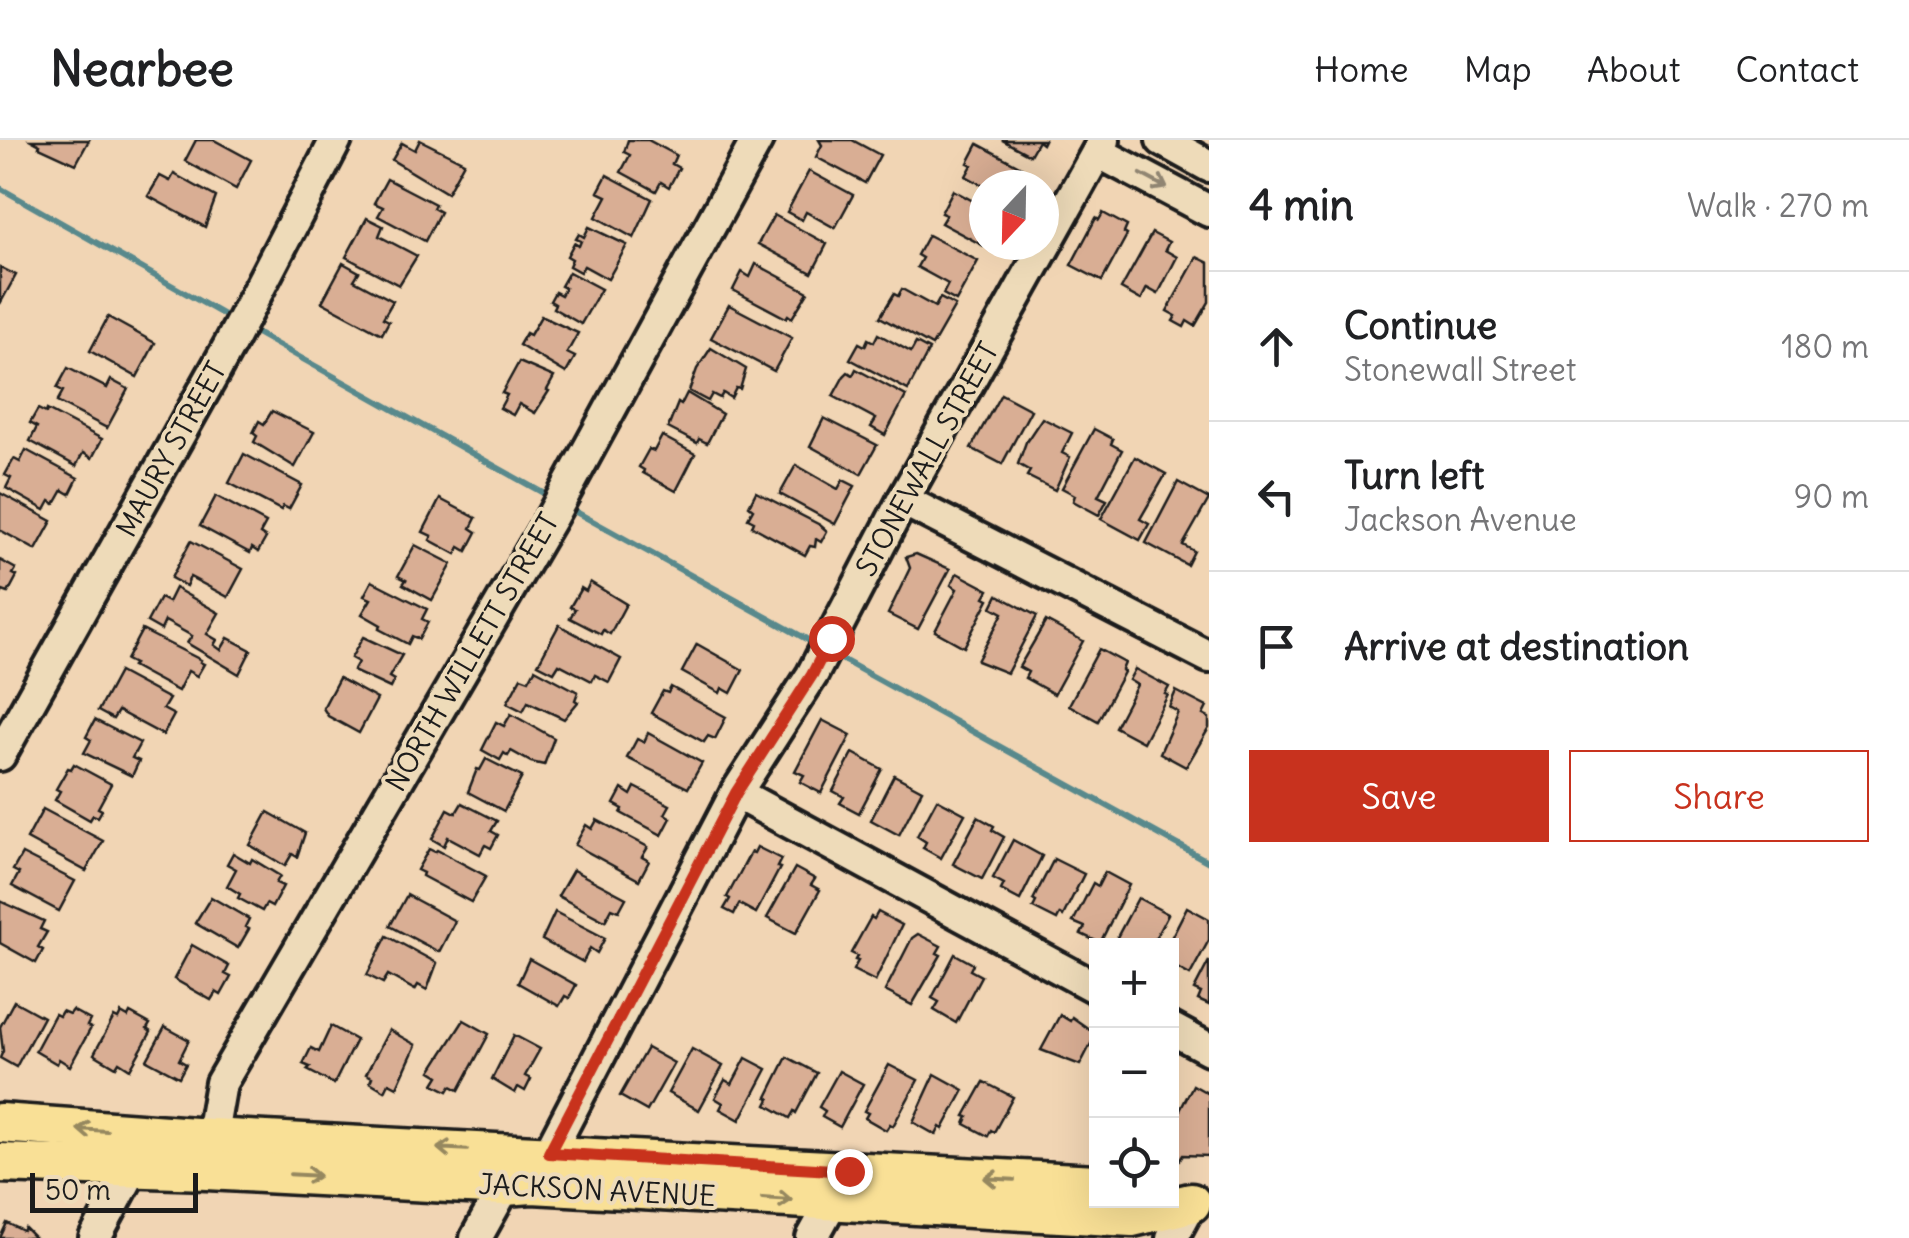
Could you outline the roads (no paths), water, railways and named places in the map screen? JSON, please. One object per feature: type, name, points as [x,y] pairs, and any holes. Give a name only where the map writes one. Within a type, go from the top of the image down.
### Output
[{"type":"main road","name":"JACKSON AVENUE","points":[[0,1123],[151,1134],[208,1154],[506,1186],[1089,1184]]},
{"type":"main road","name":"JACKSON AVENUE","points":[[0,1163],[132,1169],[208,1154],[549,1153],[1132,1217],[1191,1201]]},
{"type":"street","name":"MAURY STREET","points":[[0,755],[230,344],[336,140]]},
{"type":"street","name":"NORTH WILLETT STREET","points":[[208,1154],[221,1083],[558,504],[757,140]]},
{"type":"street","points":[[1162,140],[1209,166]]},
{"type":"street","points":[[1101,146],[1209,212]]},
{"type":"street","name":"STONEWALL STREET","points":[[476,1238],[506,1186],[549,1153],[736,793],[812,675],[903,500],[1101,146]]},
{"type":"street","points":[[903,500],[1209,657]]},
{"type":"street","points":[[736,793],[1089,984]]},
{"type":"street","points":[[1179,1032],[1209,1049]]},
{"type":"street","points":[[95,1238],[151,1134]]},
{"type":"street","points":[[812,1238],[840,1187]]},
{"type":"street","points":[[1172,1238],[1191,1201]]},
{"type":"waterway","points":[[0,188],[233,320]]},
{"type":"waterway","points":[[249,329],[552,498]]},
{"type":"waterway","points":[[567,507],[819,646]]},
{"type":"waterway","points":[[834,655],[1209,862]]}]
